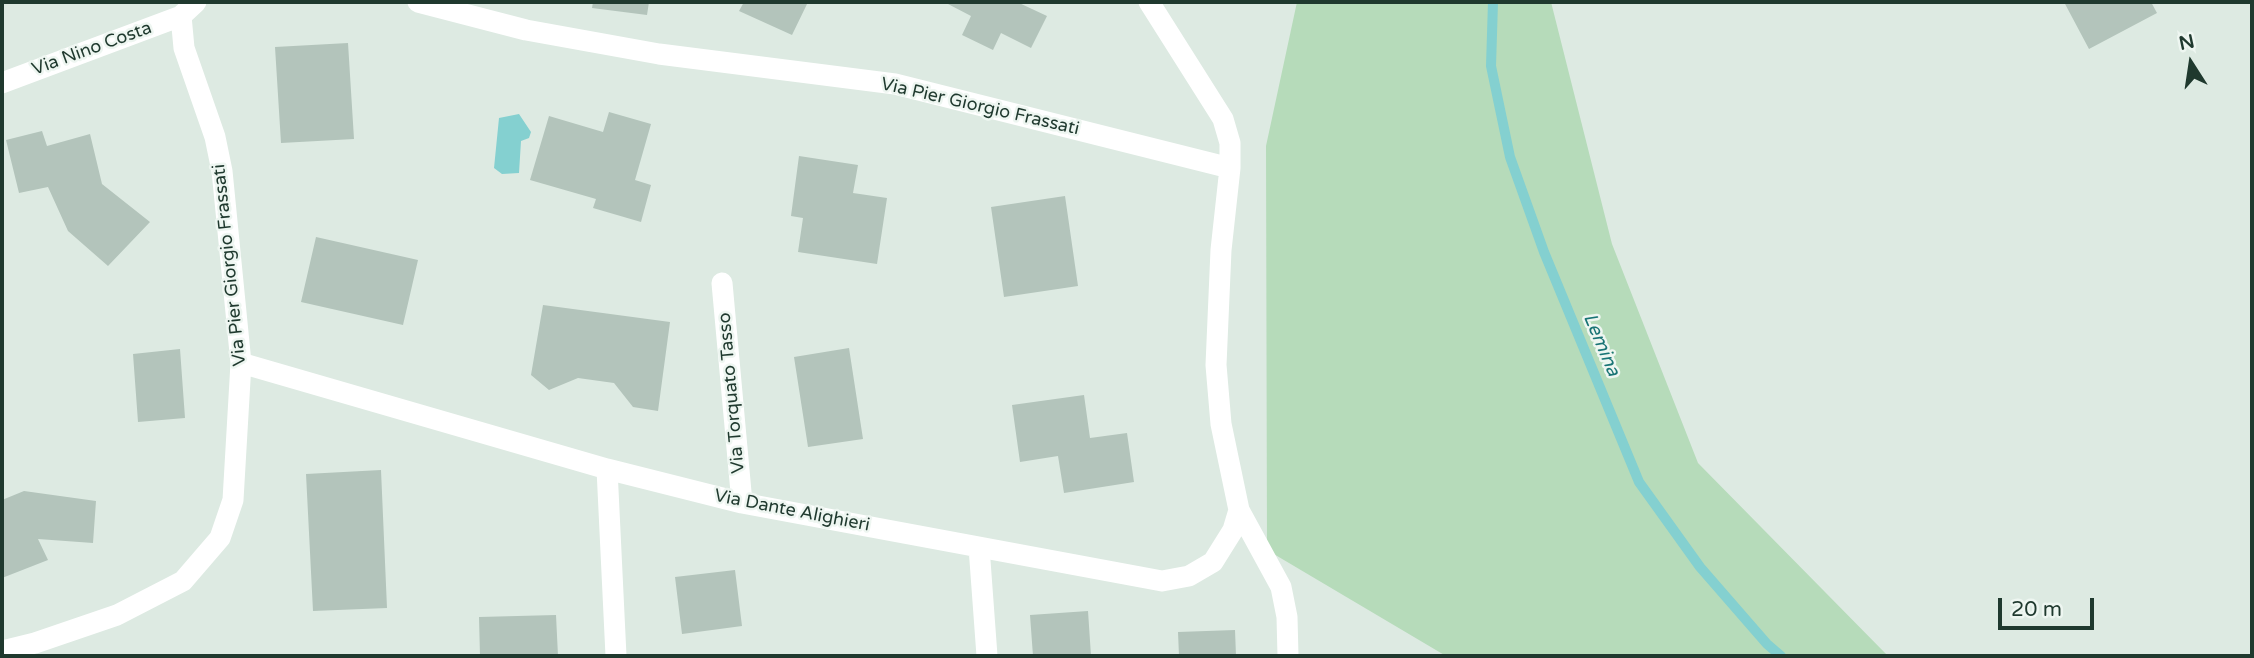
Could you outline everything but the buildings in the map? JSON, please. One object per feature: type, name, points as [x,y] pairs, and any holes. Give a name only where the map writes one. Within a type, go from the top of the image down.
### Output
[{"type":"street","name":"Via Pier Giorgio Frassati","points":[[418,2],[526,30],[659,54],[895,84],[1230,168]]},
{"type":"street","points":[[1149,2],[1223,119],[1230,143],[1230,168],[1220,250],[1216,365],[1221,424],[1239,510],[1281,587],[1287,617],[1288,656]]},
{"type":"street","name":"Via Pier Giorgio Frassati","points":[[2,651],[35,643],[117,615],[183,581],[220,538],[233,500],[242,363],[222,171],[215,137],[184,48],[188,9]]},
{"type":"street","name":"Via Nino Costa","points":[[2,83],[188,9]]},
{"type":"street","name":"Via Torquato Tasso","points":[[722,283],[742,503]]},
{"type":"street","name":"Via Dante Alighieri","points":[[242,363],[607,469],[742,503],[1162,581],[1189,576],[1213,562],[1230,537],[1239,510]]},
{"type":"street","points":[[607,469],[616,656]]},
{"type":"street","points":[[979,547],[987,656]]},
{"type":"green space","points":[[1297,2],[1551,2],[1612,244],[1698,463],[1888,656],[1446,656],[1267,550],[1266,146]]},
{"type":"water","points":[[519,114],[531,132],[529,138],[521,141],[519,173],[502,174],[494,168],[499,118]]},
{"type":"waterway","name":"Lemina","points":[[1493,2],[1491,66],[1510,157],[1544,252],[1639,482],[1700,567],[1767,644],[1781,656]]}]
